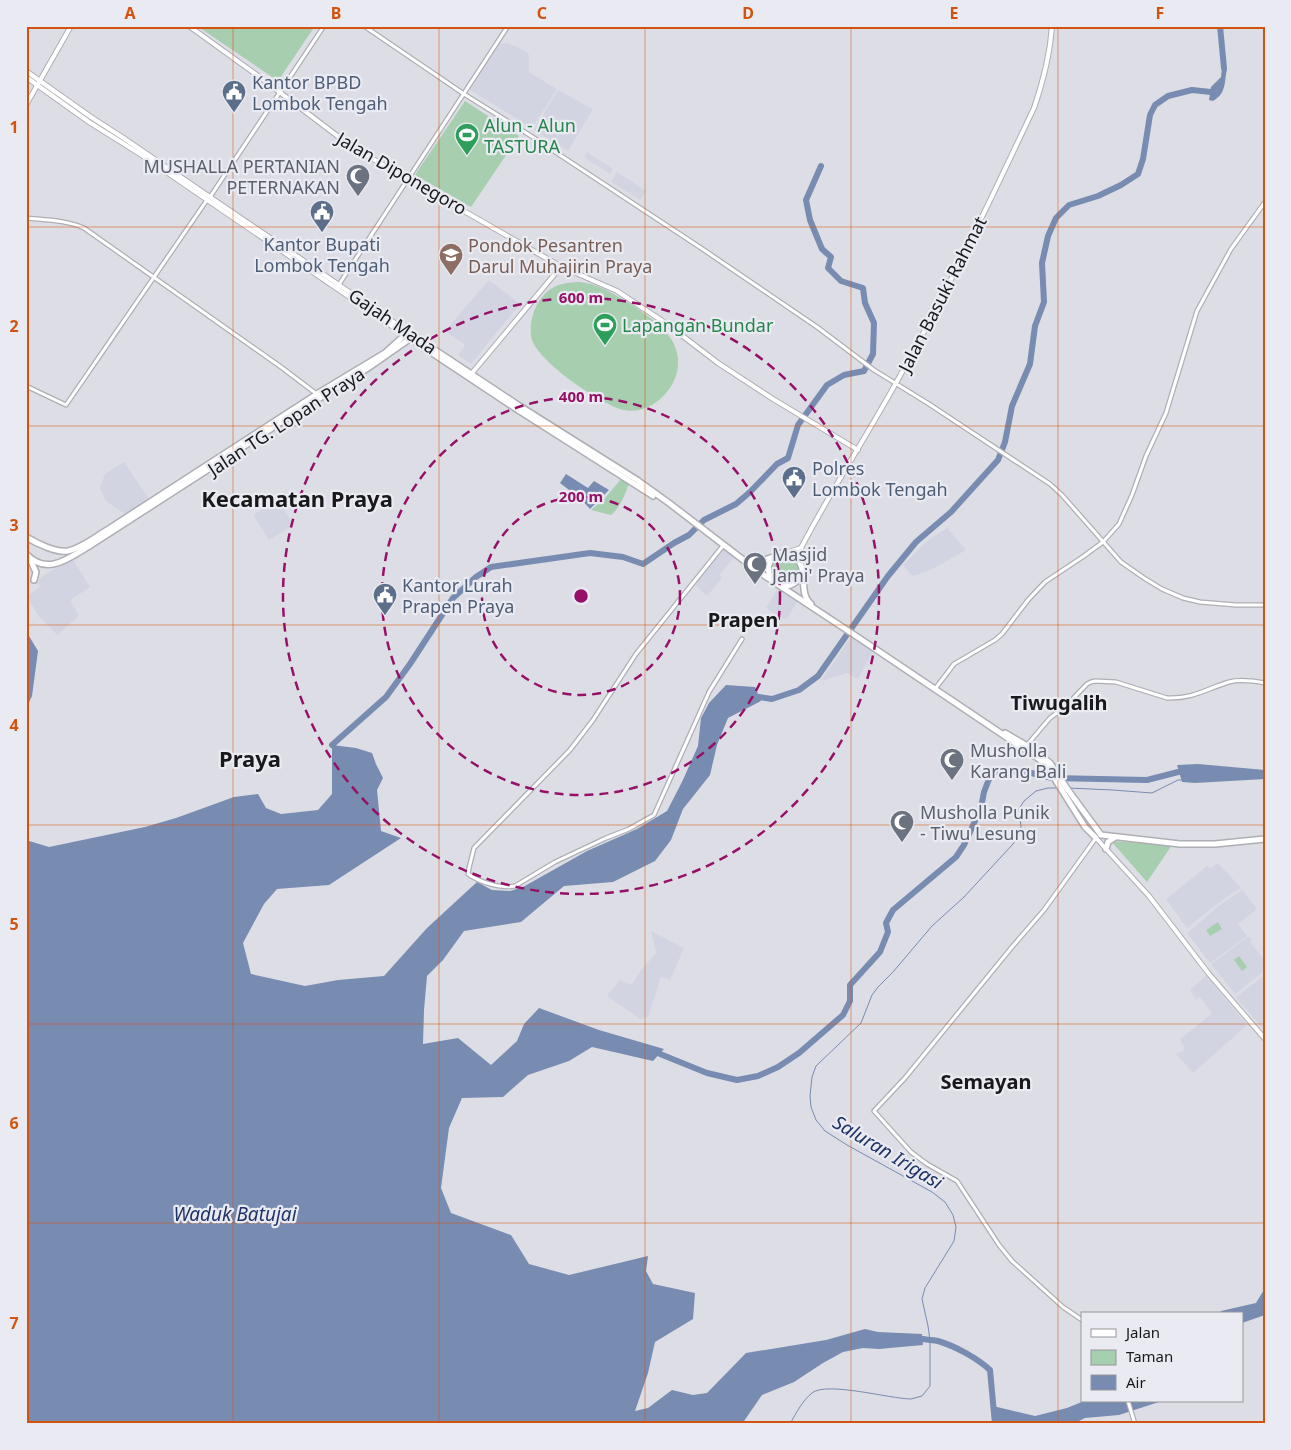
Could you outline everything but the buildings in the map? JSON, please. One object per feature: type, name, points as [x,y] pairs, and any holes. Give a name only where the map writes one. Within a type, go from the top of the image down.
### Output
[{"type":"highway","name":"Gajah Mada","points":[[407,334],[518,410],[635,484],[692,523]]},
{"type":"highway","name":"Jalan TG. Lopan Praya","points":[[26,537],[44,546],[62,551],[81,546],[385,353],[407,334]]},
{"type":"highway","name":"Gajah Mada","points":[[412,338],[472,374],[637,480],[692,523]]},
{"type":"highway","name":"Jalan TG. Lopan Praya","points":[[28,555],[49,566],[68,558],[194,480],[319,395],[368,368],[412,338]]},
{"type":"highway","points":[[692,523],[746,562],[753,564],[786,553],[795,556],[800,563],[805,596],[808,602],[846,628]]},
{"type":"highway","points":[[700,529],[722,547],[779,586],[857,635],[1050,767],[1100,834],[1180,844],[1215,844],[1265,839]]},
{"type":"highway","points":[[28,555],[36,570],[34,580]]},
{"type":"highway","points":[[773,558],[769,563],[768,569],[769,576],[773,581]]},
{"type":"highway","points":[[779,586],[792,585],[802,573]]},
{"type":"highway","points":[[935,688],[1046,758],[1062,792],[1085,827],[1096,838]]},
{"type":"highway","points":[[1106,849],[1108,842],[1114,837]]},
{"type":"main road","points":[[26,105],[71,26]]},
{"type":"main road","name":"Jalan Diponegoro","points":[[189,26],[342,140],[407,180],[473,215],[560,266],[617,290],[667,324],[718,363],[773,399],[858,450]]},
{"type":"main road","name":"Jalan Basuki Rahmat","points":[[801,548],[895,384],[970,242],[1034,108],[1041,87],[1052,26]]},
{"type":"main road","points":[[26,71],[39,83]]},
{"type":"main road","points":[[26,77],[39,83]]},
{"type":"main road","name":"Gajah Mada","points":[[39,83],[89,122],[154,162],[407,334]]},
{"type":"main road","points":[[472,374],[560,266]]},
{"type":"main road","points":[[786,553],[801,548]]},
{"type":"main road","points":[[800,563],[801,548]]},
{"type":"main road","points":[[1096,838],[1149,896],[1209,974],[1265,1039]]},
{"type":"street","points":[[26,386],[66,405],[324,26]]},
{"type":"street","points":[[364,26],[464,94],[611,188],[781,302],[874,370],[1050,484],[1126,566],[1144,578],[1174,595],[1192,601],[1236,605],[1265,605]]},
{"type":"street","points":[[337,287],[508,26]]},
{"type":"street","points":[[935,688],[954,664],[1002,634],[1044,582],[1084,556],[1115,530],[1126,511],[1146,456],[1166,413],[1197,311],[1231,249],[1265,202]]},
{"type":"street","points":[[26,218],[65,222],[84,228],[319,395]]},
{"type":"street","points":[[722,547],[636,654],[593,720],[570,750],[474,848],[468,874],[482,882],[509,887],[515,886],[556,862],[629,829],[654,815],[712,687],[742,639]]},
{"type":"street","points":[[1027,745],[1050,718],[1074,698],[1087,684],[1095,681],[1116,682],[1167,698],[1186,698],[1229,682],[1265,683]]},
{"type":"street","points":[[1081,1319],[1063,1307],[1012,1261],[999,1245],[957,1181],[927,1164],[911,1152],[874,1111],[905,1078],[1044,910],[1096,838]]},
{"type":"street","points":[[1128,1402],[1134,1424]]},
{"type":"shaded area","points":[[508,43],[526,51],[529,55],[529,72],[557,89],[532,128],[470,90],[499,44]]},
{"type":"shaded area","points":[[558,90],[593,109],[568,151],[534,130]]},
{"type":"shaded area","points":[[587,152],[613,169],[610,174],[584,157]]},
{"type":"shaded area","points":[[617,172],[646,191],[640,200],[611,182]]},
{"type":"shaded area","points":[[489,280],[520,304],[471,364],[458,355],[465,345],[445,331]]},
{"type":"shaded area","points":[[124,462],[149,499],[126,515],[106,501],[100,488],[105,474]]},
{"type":"shaded area","points":[[277,500],[294,525],[269,540],[253,515]]},
{"type":"shaded area","points":[[947,528],[966,550],[934,568],[912,576],[903,565],[927,541]]},
{"type":"shaded area","points":[[724,549],[735,557],[719,575],[722,578],[707,596],[693,583]]},
{"type":"shaded area","points":[[72,558],[90,587],[72,599],[71,602],[79,616],[57,635],[39,617],[27,596],[40,587],[38,583],[40,578]]},
{"type":"shaded area","points":[[778,588],[798,601],[786,620],[766,608]]},
{"type":"shaded area","points":[[852,635],[874,649],[858,679],[847,673],[821,681]]},
{"type":"shaded area","points":[[1218,863],[1241,888],[1187,928],[1166,899],[1207,866],[1210,868]]},
{"type":"shaded area","points":[[1242,890],[1257,909],[1238,924],[1247,936],[1210,963],[1187,933],[1220,905]]},
{"type":"shaded area","points":[[651,931],[684,948],[670,980],[661,977],[648,1017],[640,1019],[607,996],[620,980],[631,985],[656,953]]},
{"type":"shaded area","points":[[1249,936],[1252,940],[1250,942],[1262,957],[1265,955],[1265,970],[1235,994],[1211,964]]},
{"type":"shaded area","points":[[1265,975],[1265,1028],[1263,1029],[1236,997]]},
{"type":"shaded area","points":[[1206,976],[1247,1025],[1193,1073],[1176,1054],[1185,1049],[1180,1039],[1212,1014],[1200,997],[1196,1000],[1190,990]]},
{"type":"green space","points":[[201,26],[315,26],[278,81],[200,28]]},
{"type":"green space","name":"Alun - Alun TASTURA","points":[[465,101],[519,136],[471,207],[415,175]]},
{"type":"green space","name":"Lapangan Bundar","points":[[579,282],[594,285],[624,300],[647,315],[672,341],[677,353],[678,365],[676,376],[671,387],[654,404],[632,411],[610,405],[583,389],[555,368],[535,346],[531,336],[531,328],[533,315],[542,297],[555,286]]},
{"type":"green space","points":[[621,479],[629,484],[617,509],[611,515],[591,510],[606,497]]},
{"type":"green space","points":[[786,555],[795,559],[799,568],[795,577],[786,581],[777,577],[773,568],[777,559]]},
{"type":"green space","points":[[1111,841],[1172,845],[1147,882]]},
{"type":"green space","points":[[1218,922],[1222,929],[1210,936],[1206,930]]},
{"type":"green space","points":[[1239,956],[1247,967],[1242,971],[1234,960]]},
{"type":"water","points":[[1222,67],[1227,69],[1223,91],[1213,101],[1209,100],[1211,87],[1221,77]]},
{"type":"water","points":[[566,474],[588,488],[594,481],[609,490],[590,509],[582,500],[560,483]]},
{"type":"water","points":[[26,631],[38,651],[32,696],[26,709]]},
{"type":"water","name":"Waduk Batujai","points":[[726,685],[755,687],[761,701],[728,718],[717,745],[710,775],[683,809],[671,840],[655,861],[613,882],[564,886],[521,922],[464,931],[443,960],[427,976],[423,1044],[458,1038],[491,1065],[517,1041],[524,1024],[539,1008],[599,1030],[664,1049],[653,1061],[592,1047],[569,1061],[528,1075],[503,1097],[462,1098],[449,1128],[441,1188],[451,1213],[511,1235],[529,1264],[569,1275],[648,1256],[646,1271],[653,1284],[695,1293],[693,1319],[655,1342],[648,1373],[635,1411],[648,1408],[672,1390],[693,1395],[707,1393],[746,1353],[826,1340],[865,1329],[878,1332],[922,1334],[923,1345],[879,1349],[863,1348],[843,1352],[794,1382],[762,1395],[742,1424],[26,1424],[26,840],[49,847],[145,827],[234,797],[258,794],[266,808],[281,814],[318,810],[332,794],[332,745],[356,748],[372,753],[383,778],[377,790],[381,831],[401,838],[329,885],[277,889],[264,904],[243,943],[251,974],[305,986],[338,980],[384,976],[427,928],[477,882],[492,890],[510,891],[523,887],[587,851],[637,829],[667,811],[698,746],[701,718],[709,703]]},
{"type":"water","points":[[1198,764],[1265,770],[1265,779],[1182,782],[1177,765]]},
{"type":"water","points":[[1265,1288],[1265,1315],[1244,1322],[1244,1312],[1221,1312],[1221,1311],[1256,1303]]},
{"type":"water","points":[[1082,1402],[1159,1402],[1119,1415],[1085,1418],[1073,1424],[995,1424],[994,1422],[993,1406],[1035,1416],[1067,1408]]},
{"type":"waterway","points":[[1220,26],[1224,68]]},
{"type":"waterway","points":[[759,697],[772,699],[799,690],[818,676],[888,576],[916,542],[951,512],[998,460],[1005,442],[1012,406],[1030,364],[1035,326],[1044,302],[1042,263],[1048,236],[1056,218],[1069,205],[1098,196],[1138,174],[1143,159],[1150,115],[1155,105],[1168,96],[1192,90],[1211,92]]},
{"type":"waterway","points":[[332,745],[386,697],[453,598],[476,577],[491,567],[590,553],[623,557],[643,564],[689,535],[704,520],[736,504],[750,492],[777,464],[788,458],[798,425],[827,385],[844,375],[864,371],[873,354],[874,323],[865,303],[863,288],[841,281],[828,268],[831,257],[822,249],[810,220],[806,200],[821,166]]},
{"type":"waterway","points":[[660,1054],[707,1073],[737,1080],[758,1076],[778,1067],[799,1053],[843,1015],[850,1001],[850,985],[880,952],[888,932],[886,923],[893,910],[956,857],[964,845],[981,808],[989,779],[996,771],[1023,771],[1052,778],[1147,780],[1186,770]]},
{"type":"waterway","name":"Saluran Irigasi","points":[[1068,788],[1152,793],[1178,780],[1182,780]]},
{"type":"waterway","name":"Saluran Irigasi","points":[[790,1424],[806,1399],[812,1393],[819,1390],[844,1390],[911,1399],[922,1396],[930,1386],[930,1340],[922,1299],[925,1288],[954,1241],[956,1227],[953,1215],[945,1202],[932,1192],[825,1131],[816,1120],[811,1107],[812,1077],[816,1066],[861,1023],[872,995],[932,926],[964,897],[1013,844],[1020,833],[1019,809],[1024,801],[1036,791],[1059,788]]},
{"type":"waterway","points":[[923,1339],[938,1341],[951,1346],[966,1353],[990,1370],[995,1424]]},
{"type":"place","name":"Kantor BPBD Lombok Tengah","points":[[234,113]]},
{"type":"place","name":"Alun - Alun TASTURA","points":[[467,156]]},
{"type":"place","name":"MUSHALLA PERTANIAN PETERNAKAN","points":[[358,197]]},
{"type":"place","name":"Kantor Bupati Lombok Tengah","points":[[322,233]]},
{"type":"place","name":"Pondok Pesantren Darul Muhajirin Praya","points":[[451,276]]},
{"type":"place","name":"Lapangan Bundar","points":[[605,346]]},
{"type":"place","name":"Polres Lombok Tengah","points":[[794,499]]},
{"type":"place","name":"Masjid Jami' Praya","points":[[755,585]]},
{"type":"place","name":"Kantor Lurah Prapen Praya","points":[[385,616]]},
{"type":"place","name":"Musholla Karang Bali","points":[[952,781]]},
{"type":"place","name":"Musholla Punik - Tiwu Lesung","points":[[902,843]]},
{"type":"district","name":"Kecamatan Praya","points":[[297,498]]},
{"type":"district","name":"Prapen","points":[[743,619]]},
{"type":"district","name":"Tiwugalih","points":[[1059,702]]},
{"type":"district","name":"Praya","points":[[250,758]]},
{"type":"district","name":"Semayan","points":[[986,1081]]}]
